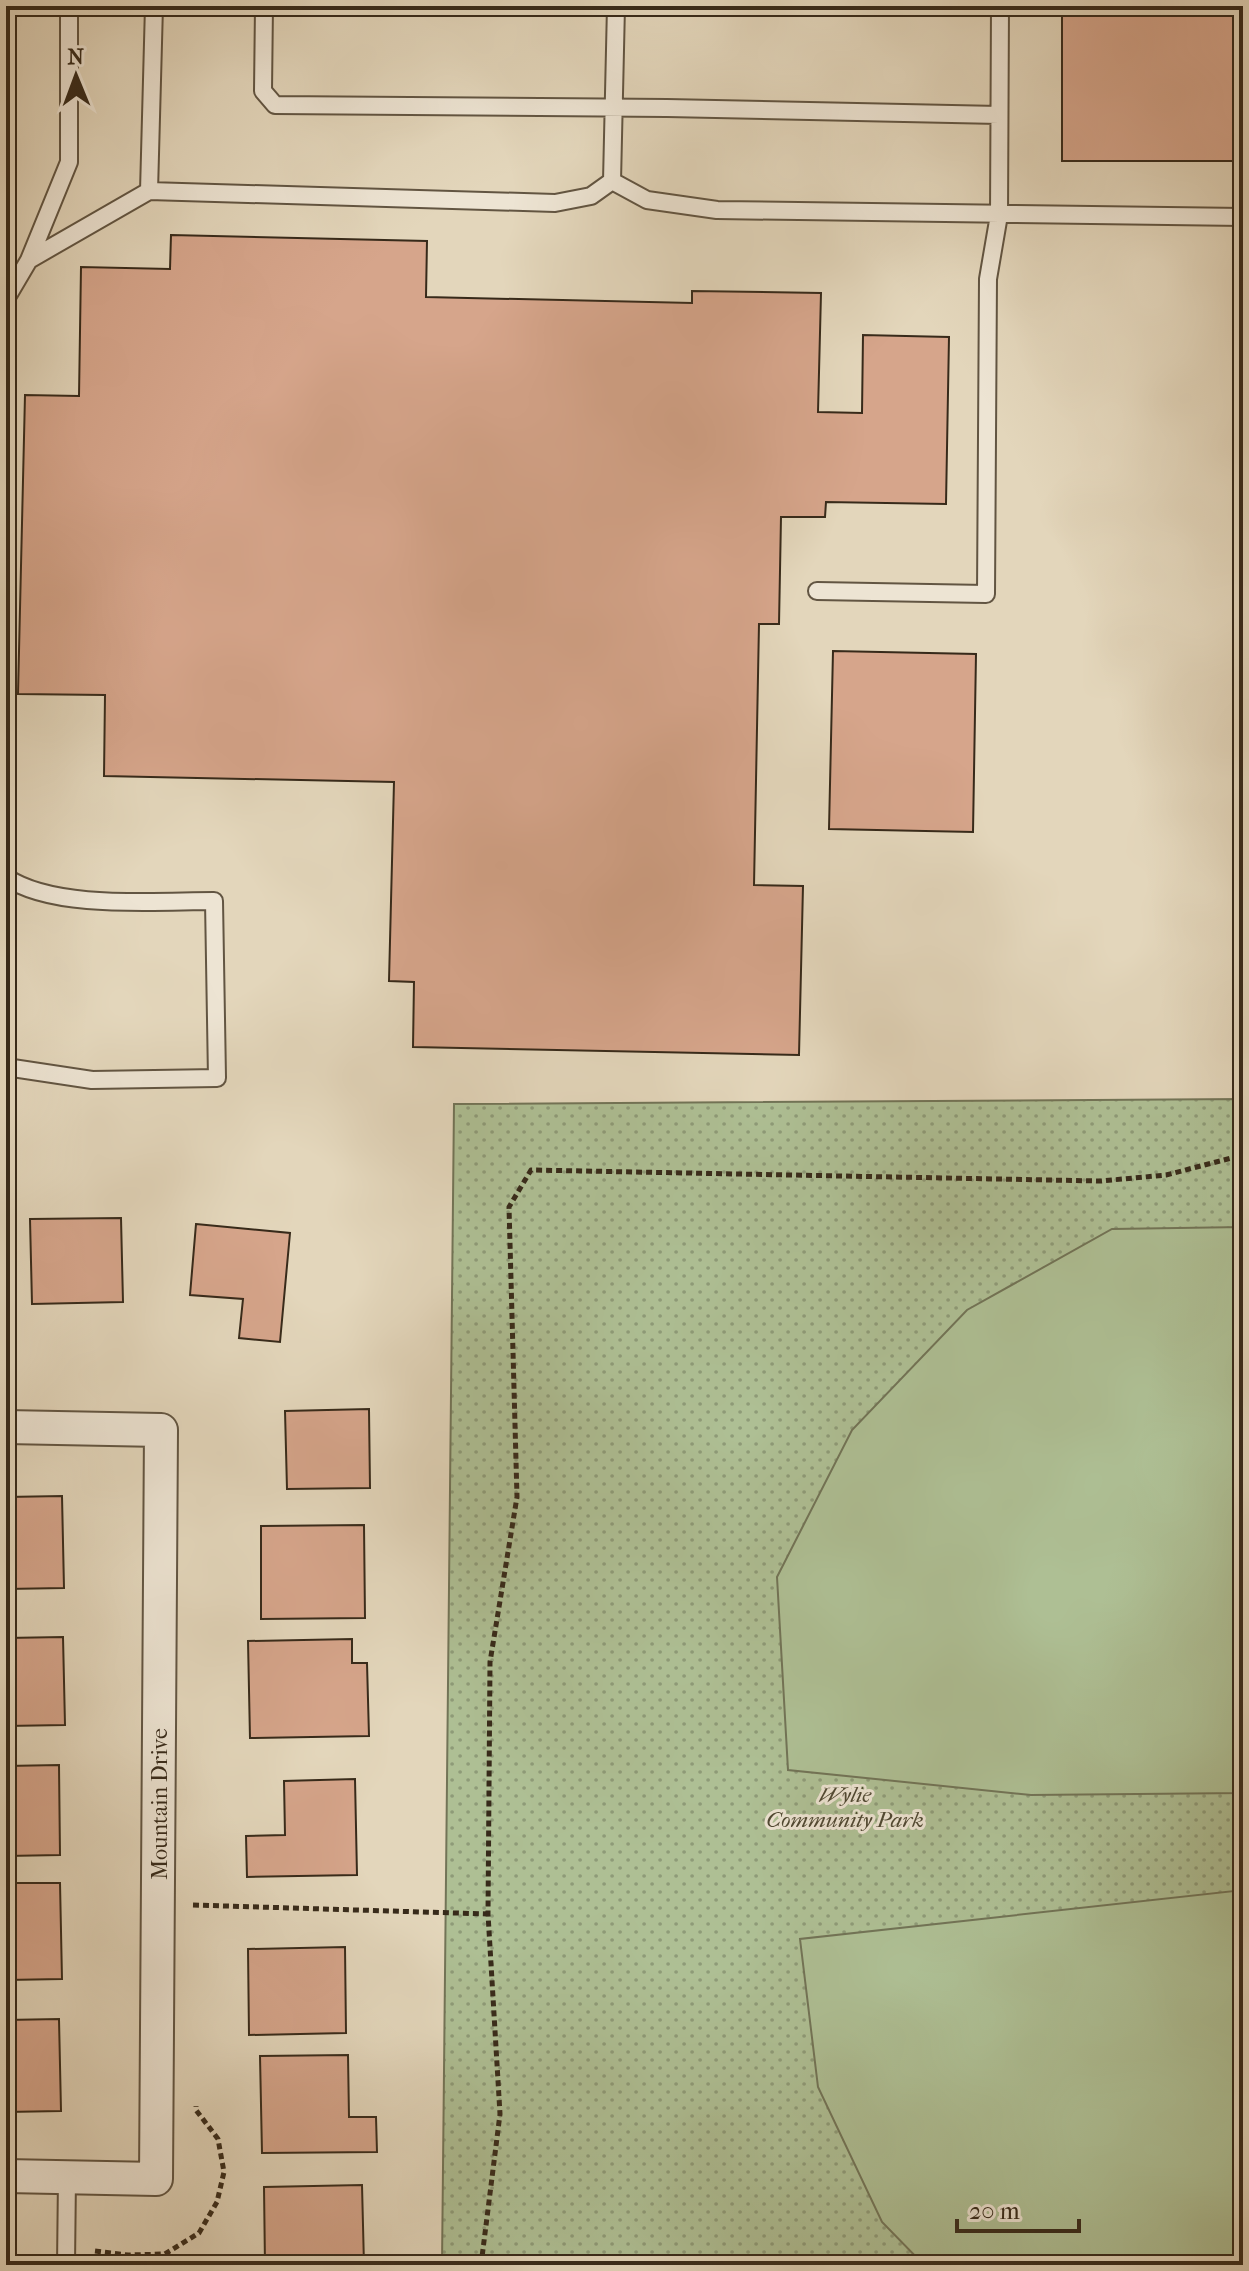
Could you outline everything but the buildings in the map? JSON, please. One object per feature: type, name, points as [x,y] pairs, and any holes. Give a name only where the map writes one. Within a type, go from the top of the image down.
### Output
[{"type":"street","name":"Mountain Drive","points":[[6,1427],[161,1430],[156,2179],[67,2177]]},
{"type":"street","points":[[6,2176],[67,2177]]},
{"type":"lane","points":[[6,299],[29,260],[69,162],[69,6]]},
{"type":"lane","points":[[149,191],[154,6]]},
{"type":"lane","points":[[264,6],[263,91],[275,105],[615,107],[999,115]]},
{"type":"lane","points":[[612,181],[616,6]]},
{"type":"lane","points":[[817,591],[986,594],[988,279],[999,215],[1000,6]]},
{"type":"lane","points":[[29,260],[149,191],[555,203],[591,196],[612,181]]},
{"type":"lane","points":[[612,181],[647,200],[717,210],[1243,217]]},
{"type":"lane","points":[[6,877],[15,883],[81,901],[214,901],[217,1078],[92,1080],[6,1067]]},
{"type":"lane","points":[[66,2265],[67,2177]]},
{"type":"path","points":[[481,2265],[500,2114],[488,1914],[490,1662],[517,1497],[509,1207],[531,1170],[1101,1181],[1166,1175],[1243,1155]]},
{"type":"path","points":[[158,1902],[488,1914]]},
{"type":"green space","name":"Wylie Community Park","points":[[1243,1099],[1243,2265],[442,2265],[454,1104]]},
{"type":"green space","points":[[1243,1227],[1243,1793],[1031,1795],[788,1770],[777,1577],[852,1430],[967,1310],[1112,1229]]},
{"type":"green space","points":[[1243,1890],[1243,2265],[924,2265],[882,2222],[818,2087],[800,1939]]}]
